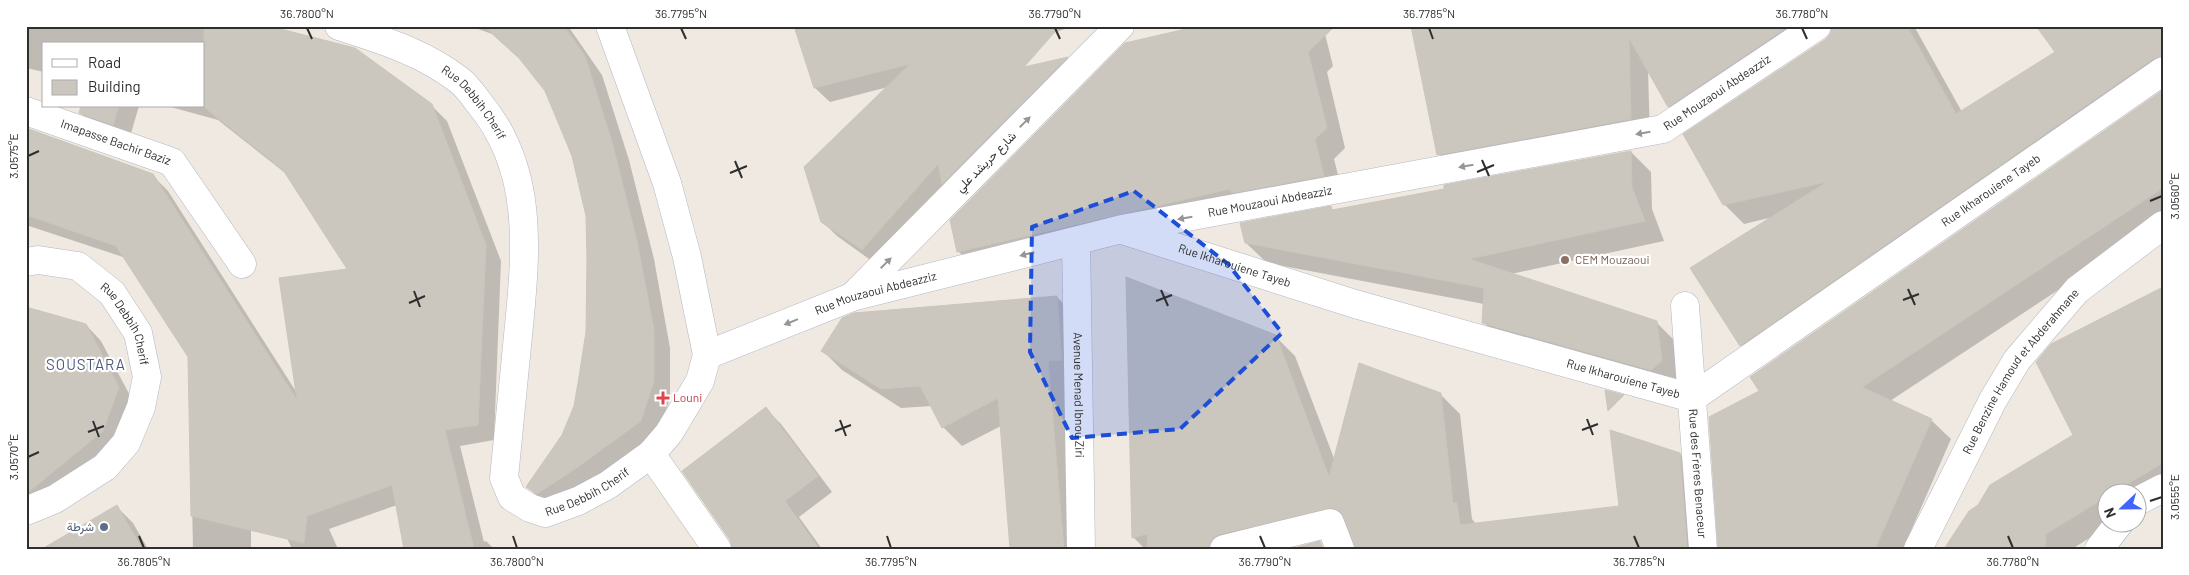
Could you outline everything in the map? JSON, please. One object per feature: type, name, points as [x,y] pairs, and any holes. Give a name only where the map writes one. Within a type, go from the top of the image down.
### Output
[{"type":"street","name":"Rue Debbih Cherif","points":[[339,26],[396,44],[424,56],[460,81],[492,119],[512,163],[520,194],[525,256],[504,478],[512,497],[530,508],[545,513],[578,501],[608,485],[652,454],[669,434],[700,381],[707,355],[687,256],[667,183],[610,26]]},
{"type":"street","name":"شارع حريشد علي","points":[[852,297],[1120,26]]},
{"type":"street","name":"Rue Mouzaoui Abdeazziz","points":[[707,355],[852,297],[1122,230],[1663,129],[1817,26]]},
{"type":"street","name":"Rue Ikharouiene Tayeb","points":[[1122,230],[1355,304],[1692,398],[2163,70]]},
{"type":"street","name":"Imapasse Bachir Baziz","points":[[26,111],[172,162],[242,264]]},
{"type":"street","name":"Rue Benzine Hamoud et Abderahmane","points":[[1918,549],[1993,400],[2017,360],[2078,290],[2163,225]]},
{"type":"street","name":"Avenue Menad Ibnou Ziri","points":[[1076,242],[1081,549]]},
{"type":"street","name":"Rue Debbih Cherif","points":[[26,262],[38,260],[78,266],[112,293],[138,333],[147,377],[141,407],[126,443],[105,467],[55,499],[26,511]]},
{"type":"street","name":"Rue des Frères Benaceur","points":[[1685,306],[1703,549]]},
{"type":"street","points":[[652,454],[716,549]]},
{"type":"street","points":[[2146,497],[2163,488]]},
{"type":"street","points":[[1224,549],[1330,524],[1340,549]]},
{"type":"street","points":[[2099,549],[2112,532]]},
{"type":"highlighted area","points":[[1134,191],[1228,264],[1282,333],[1180,429],[1072,438],[1030,352],[1032,227]]},
{"type":"building","points":[[204,26],[269,26],[355,48],[432,104],[486,245],[478,425],[445,430],[474,549],[404,549],[392,485],[307,516],[304,543],[191,516],[188,357],[116,246],[26,215],[26,128],[153,174],[297,400],[279,278],[347,269],[283,170],[205,108]]},
{"type":"building","points":[[484,26],[564,26],[585,56],[612,142],[637,241],[654,330],[654,381],[641,421],[537,494],[526,487],[562,435],[574,406],[586,332],[586,216],[572,156],[545,91],[519,58]]},
{"type":"building","points":[[794,26],[1060,26],[1024,67],[1068,57],[942,184],[938,164],[862,250],[821,222],[804,167],[910,64],[814,88]]},
{"type":"building","points":[[1199,26],[1335,26],[1308,52],[1327,128],[1315,139],[1324,176],[1232,193],[1230,189],[957,252],[950,220],[1125,43]]},
{"type":"building","points":[[1411,26],[1789,26],[1668,107],[1629,38],[1631,119],[1437,155]]},
{"type":"building","points":[[1832,26],[1907,26],[1956,114],[2055,52],[2036,26],[2163,26],[2163,56],[2154,58],[1740,346],[1690,268],[1827,182],[1723,205],[1683,134],[1826,39],[1831,33]]},
{"type":"building","points":[[2163,90],[2163,188],[1862,387],[1932,419],[1875,549],[1718,549],[1709,417],[1759,391],[1750,377]]},
{"type":"building","points":[[80,108],[118,108],[113,125],[79,113]]},
{"type":"building","points":[[1631,151],[1632,187],[1645,221],[1469,259],[1657,321],[1662,361],[1651,370],[1482,323],[1484,288],[1245,243],[1240,223],[1331,206],[1332,210],[1444,189],[1444,185]]},
{"type":"building","points":[[1126,277],[1276,335],[1329,477],[1359,363],[1441,393],[1453,503],[1457,503],[1460,525],[1619,506],[1610,430],[1680,453],[1687,549],[1355,549],[1344,517],[1340,511],[1333,508],[1220,534],[1213,538],[1209,549],[1148,549],[1147,534],[1132,538]]},
{"type":"building","points":[[2163,287],[2163,463],[2131,482],[2096,482],[2096,503],[2046,534],[2045,549],[1944,549],[1969,511],[1978,505],[1990,485],[2073,435],[2036,362],[2051,344]]},
{"type":"building","points":[[1057,296],[1062,360],[1048,361],[1064,549],[1010,549],[998,398],[942,428],[920,386],[881,389],[821,351],[842,318],[854,313]]},
{"type":"building","points":[[26,307],[86,324],[119,387],[103,431],[26,494]]},
{"type":"building","points":[[1605,390],[1624,395],[1608,411]]},
{"type":"building","points":[[766,407],[818,476],[785,501],[819,549],[732,549],[730,540],[682,471]]},
{"type":"building","name":"شرطة","points":[[117,505],[142,549],[42,549]]},
{"type":"building","points":[[1320,541],[1323,549],[1291,549]]},
{"type":"place","name":"CEM Mouzaoui","points":[[1565,260]]},
{"type":"place","name":"Louni","points":[[663,398]]},
{"type":"place","name":"شرطة","points":[[104,527]]},
{"type":"district","name":"SOUSTARA","points":[[86,365]]}]
